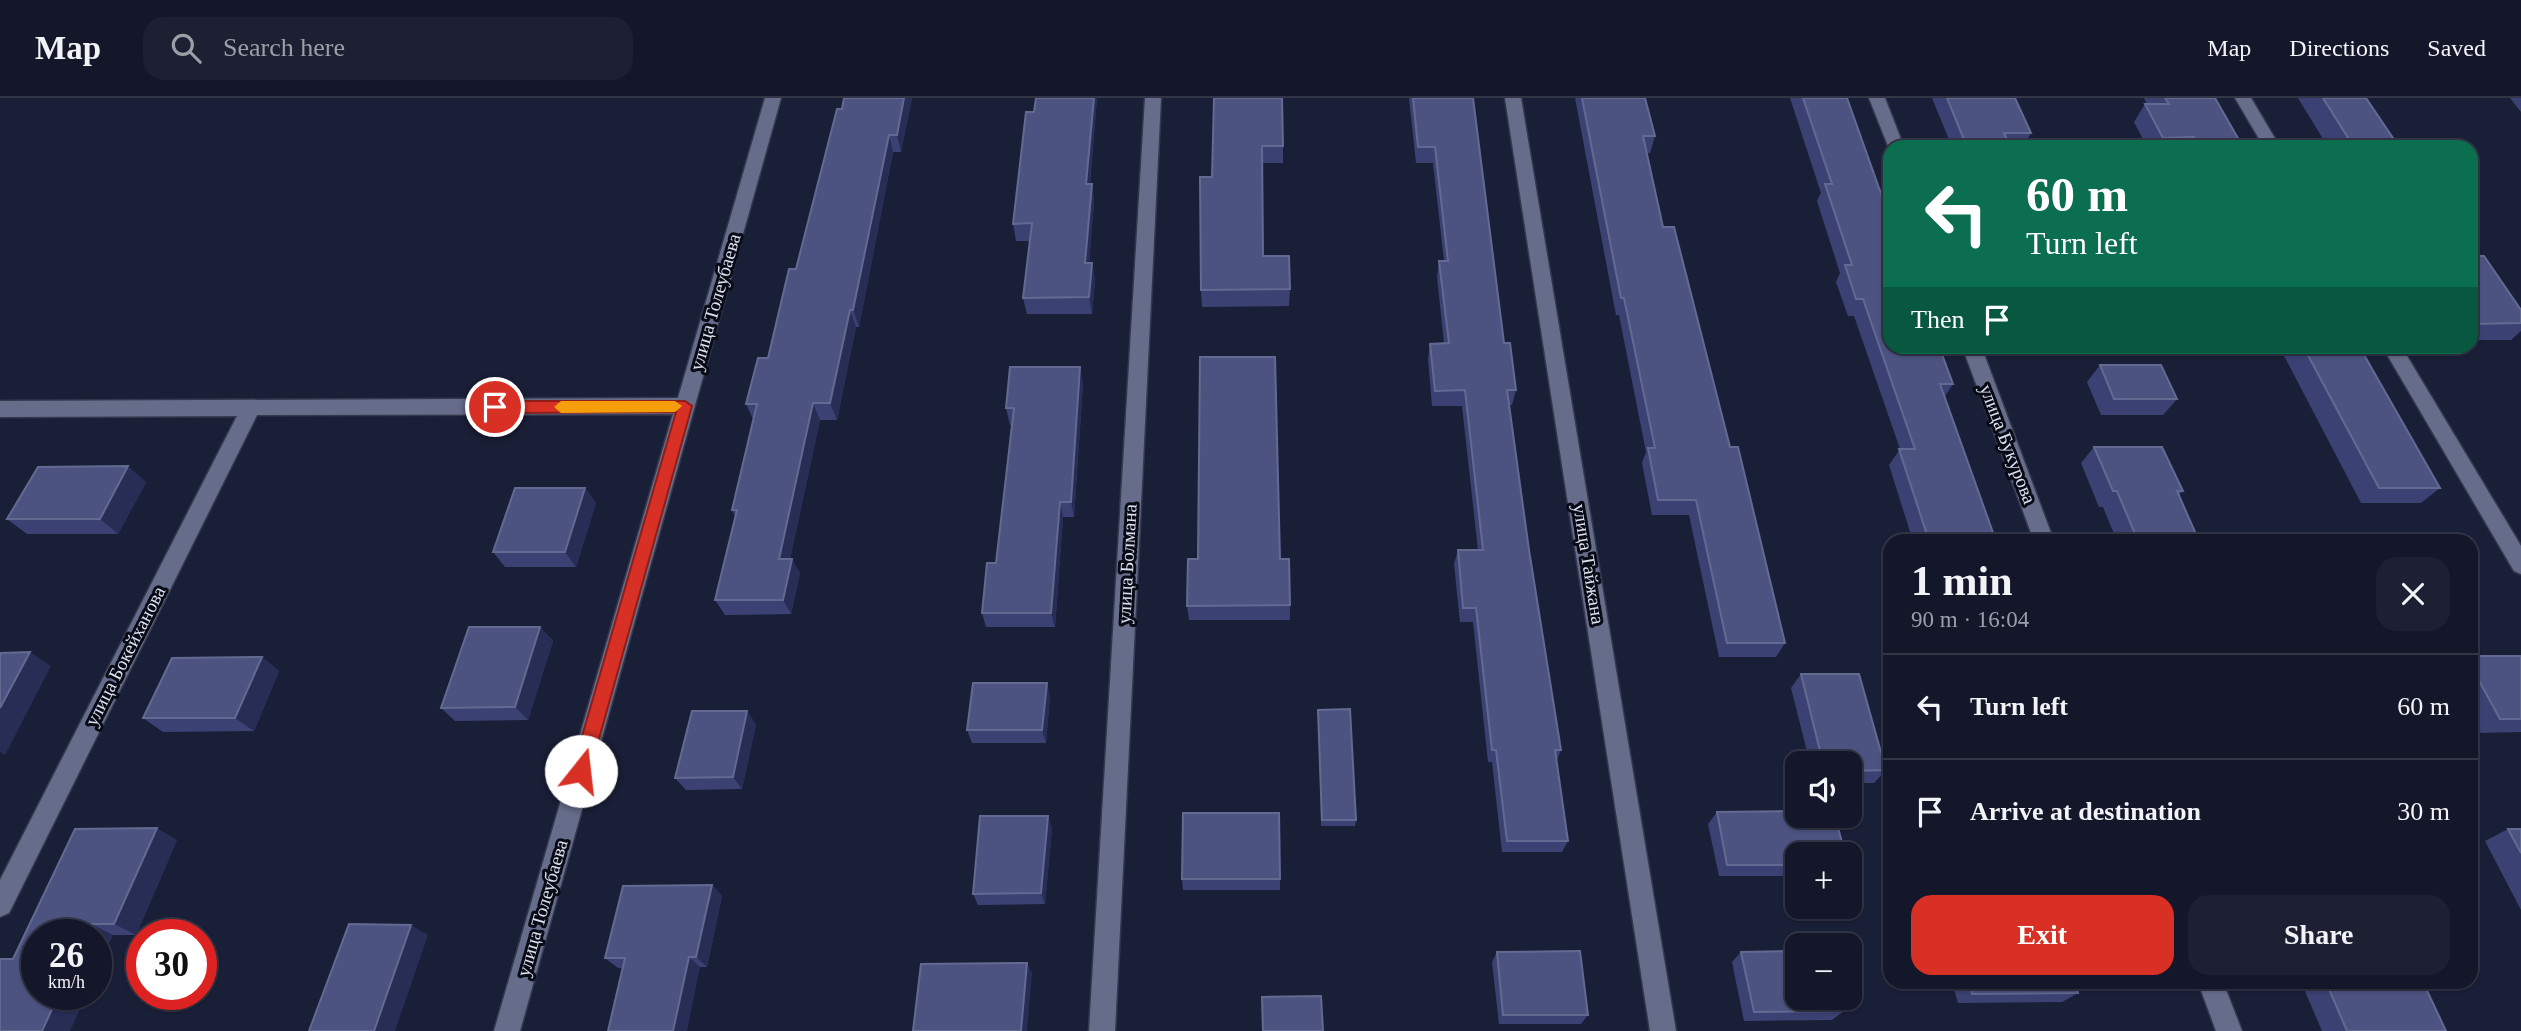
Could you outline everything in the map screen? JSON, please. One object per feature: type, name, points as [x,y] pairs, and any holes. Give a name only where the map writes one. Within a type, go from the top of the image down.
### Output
[{"type":"street","name":"улица Толеубаева","points":[[507,1031],[773,98]]},
{"type":"street","name":"улица Болмана","points":[[1102,1031],[1153,98]]},
{"type":"street","name":"улица Тайжана","points":[[1513,98],[1663,1031]]},
{"type":"street","points":[[1877,98],[1893,140]]},
{"type":"street","points":[[2243,98],[2268,140]]},
{"type":"street","name":"улица Букурова","points":[[1974,354],[2041,534]]},
{"type":"street","points":[[2396,354],[2521,565]]},
{"type":"street","points":[[0,409],[685,406]]},
{"type":"street","name":"улица Бокейханова","points":[[0,905],[251,408]]},
{"type":"street","points":[[2214,989],[2229,1031]]},
{"type":"building","points":[[844,98],[904,98],[897,135],[889,135],[853,310],[850,310],[830,403],[813,403],[779,559],[792,559],[783,600],[715,600],[737,510],[732,510],[757,404],[746,404],[758,358],[768,358],[789,269],[796,269],[837,109],[842,109]]},
{"type":"building","points":[[1036,98],[1094,98],[1086,184],[1092,184],[1085,263],[1092,263],[1089,297],[1023,298],[1032,223],[1013,224],[1026,112],[1034,112]]},
{"type":"building","points":[[1214,98],[1282,98],[1283,146],[1262,146],[1263,256],[1289,256],[1290,289],[1201,290],[1200,177],[1212,177]]},
{"type":"building","points":[[1413,98],[1473,98],[1504,343],[1510,343],[1516,390],[1507,390],[1561,750],[1555,750],[1568,841],[1507,841],[1496,750],[1492,750],[1476,608],[1463,608],[1458,550],[1483,550],[1465,390],[1435,391],[1430,344],[1449,343],[1439,261],[1448,261],[1435,147],[1418,147]]},
{"type":"building","points":[[1582,98],[1645,98],[1655,136],[1643,136],[1663,227],[1674,227],[1730,447],[1738,447],[1785,643],[1727,643],[1696,500],[1658,500],[1648,448],[1655,448],[1624,298],[1621,298]]},
{"type":"building","points":[[1803,98],[1847,98],[1883,199],[1883,354],[1942,354],[1953,384],[1940,384],[1994,534],[1927,534],[1899,449],[1915,449],[1863,299],[1856,299],[1845,265],[1852,265],[1825,184],[1832,184]]},
{"type":"building","points":[[1947,98],[2015,98],[2031,133],[2004,133],[2007,140],[1964,140]]},
{"type":"building","points":[[2165,98],[2215,98],[2239,140],[2163,138],[2145,104],[2169,104]]},
{"type":"building","points":[[2323,98],[2366,98],[2394,140],[2349,140]]},
{"type":"building","points":[[2478,256],[2484,256],[2521,310],[2521,323],[2478,324]]},
{"type":"building","points":[[2307,354],[2364,354],[2440,488],[2379,488]]},
{"type":"building","points":[[1200,357],[1275,357],[1280,559],[1289,559],[1290,605],[1187,606],[1188,559],[1198,559]]},
{"type":"building","points":[[2100,365],[2161,365],[2177,399],[2114,399]]},
{"type":"building","points":[[1010,367],[1080,367],[1071,502],[1060,502],[1051,613],[982,613],[987,563],[996,563],[1014,408],[1006,408]]},
{"type":"building","points":[[2094,447],[2162,447],[2183,491],[2177,491],[2196,534],[2135,534],[2117,491],[2113,491]]},
{"type":"building","points":[[128,466],[100,519],[7,519],[38,467]]},
{"type":"building","points":[[515,488],[585,488],[565,552],[493,552]]},
{"type":"building","points":[[469,627],[540,627],[515,707],[441,708]]},
{"type":"building","points":[[30,652],[0,708],[0,653]]},
{"type":"building","points":[[2478,656],[2521,656],[2521,719],[2500,719],[2478,679]]},
{"type":"building","points":[[262,657],[235,718],[143,718],[172,658]]},
{"type":"building","points":[[1801,674],[1859,674],[1883,759],[1883,770],[1862,771],[1862,751],[1820,751]]},
{"type":"building","points":[[973,683],[1047,683],[1042,730],[967,730]]},
{"type":"building","points":[[1350,709],[1356,820],[1322,820],[1318,710]]},
{"type":"building","points":[[692,711],[747,711],[733,777],[675,778]]},
{"type":"building","points":[[1785,811],[1785,828],[1838,828],[1842,842],[1785,842],[1785,865],[1727,865],[1717,812]]},
{"type":"building","points":[[1183,813],[1279,813],[1280,879],[1182,879]]},
{"type":"building","points":[[980,816],[1048,816],[1041,893],[973,894]]},
{"type":"building","points":[[157,828],[114,924],[112,919],[32,919],[75,829]]},
{"type":"building","points":[[2508,829],[2521,829],[2521,853]]},
{"type":"building","points":[[712,885],[696,957],[689,957],[673,1031],[608,1031],[625,958],[605,958],[623,886]]},
{"type":"building","points":[[349,924],[411,925],[374,1031],[309,1031]]},
{"type":"building","points":[[21,942],[21,1010],[52,1010],[42,1031],[0,1031],[0,959],[13,959]]},
{"type":"building","points":[[1580,951],[1588,1015],[1503,1015],[1497,952]]},
{"type":"building","points":[[1785,951],[1785,1010],[1844,1011],[1754,1012],[1741,952]]},
{"type":"building","points":[[1027,963],[1021,1031],[913,1031],[921,964]]},
{"type":"building","points":[[1971,989],[2077,989],[2078,993],[1972,994]]},
{"type":"building","points":[[2329,989],[2426,989],[2446,1031],[2347,1031]]},
{"type":"building","points":[[1321,996],[1323,1031],[1263,1031],[1262,997]]},
{"type":"slow traffic","points":[[561,407],[675,406]]},
{"type":"route","points":[[495,407],[685,406],[581,771]]}]
